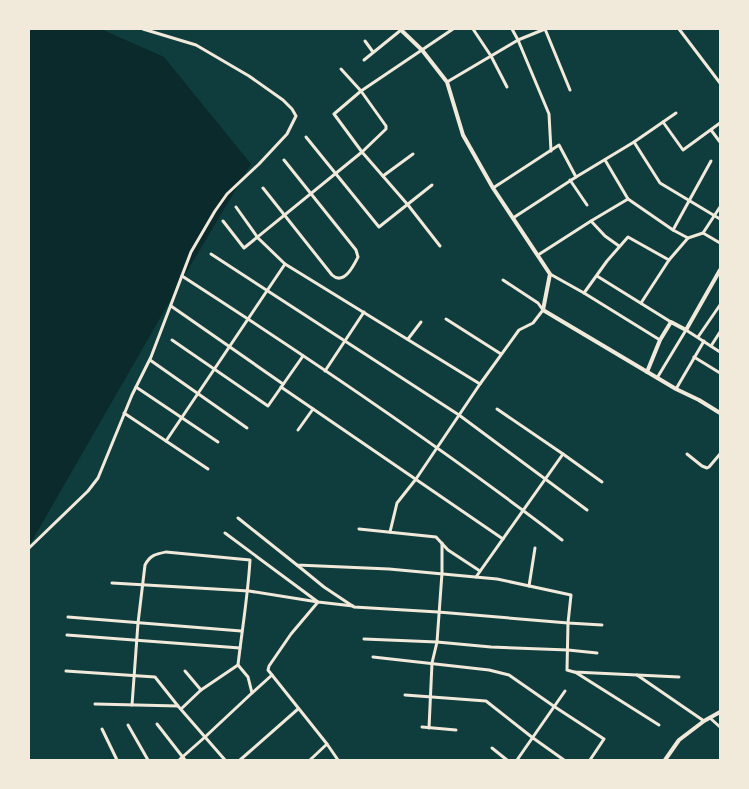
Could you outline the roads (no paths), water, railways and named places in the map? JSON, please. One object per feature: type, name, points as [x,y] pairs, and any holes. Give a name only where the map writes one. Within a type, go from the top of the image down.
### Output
[{"type":"street","points":[[29,548],[88,491],[98,478],[124,413],[150,360],[192,252],[215,211],[227,194],[260,164],[287,134],[296,116],[292,109],[283,100],[249,76],[196,45],[143,29]]},
{"type":"street","points":[[364,60],[400,29],[422,50],[447,82],[463,135],[493,188],[550,274],[584,293],[660,340]]},
{"type":"street","points":[[440,246],[408,205],[362,152],[334,114],[361,91],[453,29]]},
{"type":"street","points":[[473,29],[491,56],[507,86]]},
{"type":"street","points":[[512,29],[518,40],[548,114],[551,150]]},
{"type":"street","points":[[447,82],[518,40],[545,29],[570,90]]},
{"type":"street","points":[[680,29],[720,83]]},
{"type":"street","points":[[365,41],[373,52]]},
{"type":"street","points":[[223,221],[244,248],[362,152],[386,129],[386,126],[361,91],[341,69]]},
{"type":"street","points":[[513,218],[570,180],[634,142],[676,113]]},
{"type":"street","points":[[663,122],[683,150],[720,122]]},
{"type":"street","points":[[711,130],[720,142]]},
{"type":"street","points":[[306,137],[379,226],[432,185]]},
{"type":"street","points":[[634,142],[660,183],[689,202],[720,219]]},
{"type":"street","points":[[493,188],[559,145],[576,177]]},
{"type":"street","points":[[383,176],[413,154]]},
{"type":"street","points":[[263,188],[284,216],[335,277],[342,277],[349,273],[358,257],[356,250],[284,160]]},
{"type":"street","points":[[605,160],[628,199],[673,230],[688,238]]},
{"type":"street","points":[[673,230],[711,162]]},
{"type":"street","points":[[570,180],[587,205]]},
{"type":"street","points":[[538,255],[628,199]]},
{"type":"street","points":[[236,207],[258,238],[285,264],[480,384]]},
{"type":"street","points":[[641,303],[669,260],[688,238],[703,233],[720,207]]},
{"type":"street","points":[[591,221],[605,236],[619,246]]},
{"type":"street","points":[[703,233],[720,243]]},
{"type":"street","points":[[584,293],[619,246],[628,237],[669,260]]},
{"type":"street","points":[[211,254],[458,415],[587,510]]},
{"type":"street","points":[[166,441],[285,264]]},
{"type":"street","points":[[657,378],[720,270]]},
{"type":"street","points":[[390,532],[397,503],[416,479],[458,415],[519,330],[533,324],[543,310],[550,274]]},
{"type":"street","points":[[182,276],[437,447],[562,540]]},
{"type":"street","points":[[597,276],[720,352]]},
{"type":"street","points":[[502,280],[538,303],[543,310],[676,390],[720,411]]},
{"type":"street","points":[[698,337],[720,305]]},
{"type":"street","points":[[171,306],[313,409],[503,540]]},
{"type":"street","points":[[325,371],[364,312]]},
{"type":"street","points":[[446,320],[501,354]]},
{"type":"street","points":[[408,339],[421,322]]},
{"type":"street","points":[[647,372],[660,340],[671,322]]},
{"type":"street","points":[[711,346],[720,332]]},
{"type":"street","points":[[172,340],[215,368],[268,406],[303,356]]},
{"type":"street","points":[[676,390],[704,341]]},
{"type":"street","points":[[694,357],[720,373]]},
{"type":"street","points":[[150,360],[247,428]]},
{"type":"street","points":[[136,387],[218,442]]},
{"type":"street","points":[[298,430],[313,409]]},
{"type":"street","points":[[497,409],[602,482]]},
{"type":"street","points":[[124,413],[208,469]]},
{"type":"street","points":[[476,577],[563,454]]},
{"type":"street","points":[[688,454],[702,466],[707,468],[710,467],[720,454]]},
{"type":"street","points":[[238,518],[324,586],[354,606]]},
{"type":"street","points":[[359,529],[436,537],[448,550],[480,571]]},
{"type":"street","points":[[225,533],[318,602]]},
{"type":"street","points":[[429,728],[432,664],[437,642],[442,573],[442,543]]},
{"type":"street","points":[[529,586],[535,548]]},
{"type":"street","points":[[132,705],[138,623],[144,585],[145,565],[148,558],[153,555],[166,552],[250,560],[249,591],[238,665],[248,677],[252,693]]},
{"type":"street","points":[[297,565],[374,568],[497,579],[571,595],[566,668],[568,671],[679,677]]},
{"type":"street","points":[[112,583],[249,591],[354,606],[568,624],[602,625]]},
{"type":"street","points":[[318,602],[291,634],[269,666],[268,670],[338,760]]},
{"type":"street","points":[[68,617],[242,631]]},
{"type":"street","points":[[66,635],[240,648]]},
{"type":"street","points":[[364,638],[597,653]]},
{"type":"street","points":[[373,657],[489,670],[509,675],[554,707],[604,739],[590,760]]},
{"type":"street","points":[[181,709],[201,690],[238,665]]},
{"type":"street","points":[[66,671],[155,677],[225,760]]},
{"type":"street","points":[[185,671],[201,690]]},
{"type":"street","points":[[574,672],[659,725]]},
{"type":"street","points":[[179,760],[184,758],[272,675]]},
{"type":"street","points":[[636,675],[704,721]]},
{"type":"street","points":[[518,760],[565,691]]},
{"type":"street","points":[[405,695],[486,701],[564,760]]},
{"type":"street","points":[[95,704],[178,706]]},
{"type":"street","points":[[240,760],[298,709]]},
{"type":"street","points":[[665,760],[679,740],[704,721],[720,712]]},
{"type":"street","points":[[710,718],[720,727]]},
{"type":"street","points":[[157,724],[184,758]]},
{"type":"street","points":[[128,725],[148,760]]},
{"type":"street","points":[[422,727],[456,730]]},
{"type":"street","points":[[102,729],[117,760]]},
{"type":"street","points":[[310,760],[327,744]]},
{"type":"street","points":[[492,748],[507,760]]},
{"type":"water","points":[[29,29],[101,29],[164,57],[251,164],[189,268],[29,546]]}]
